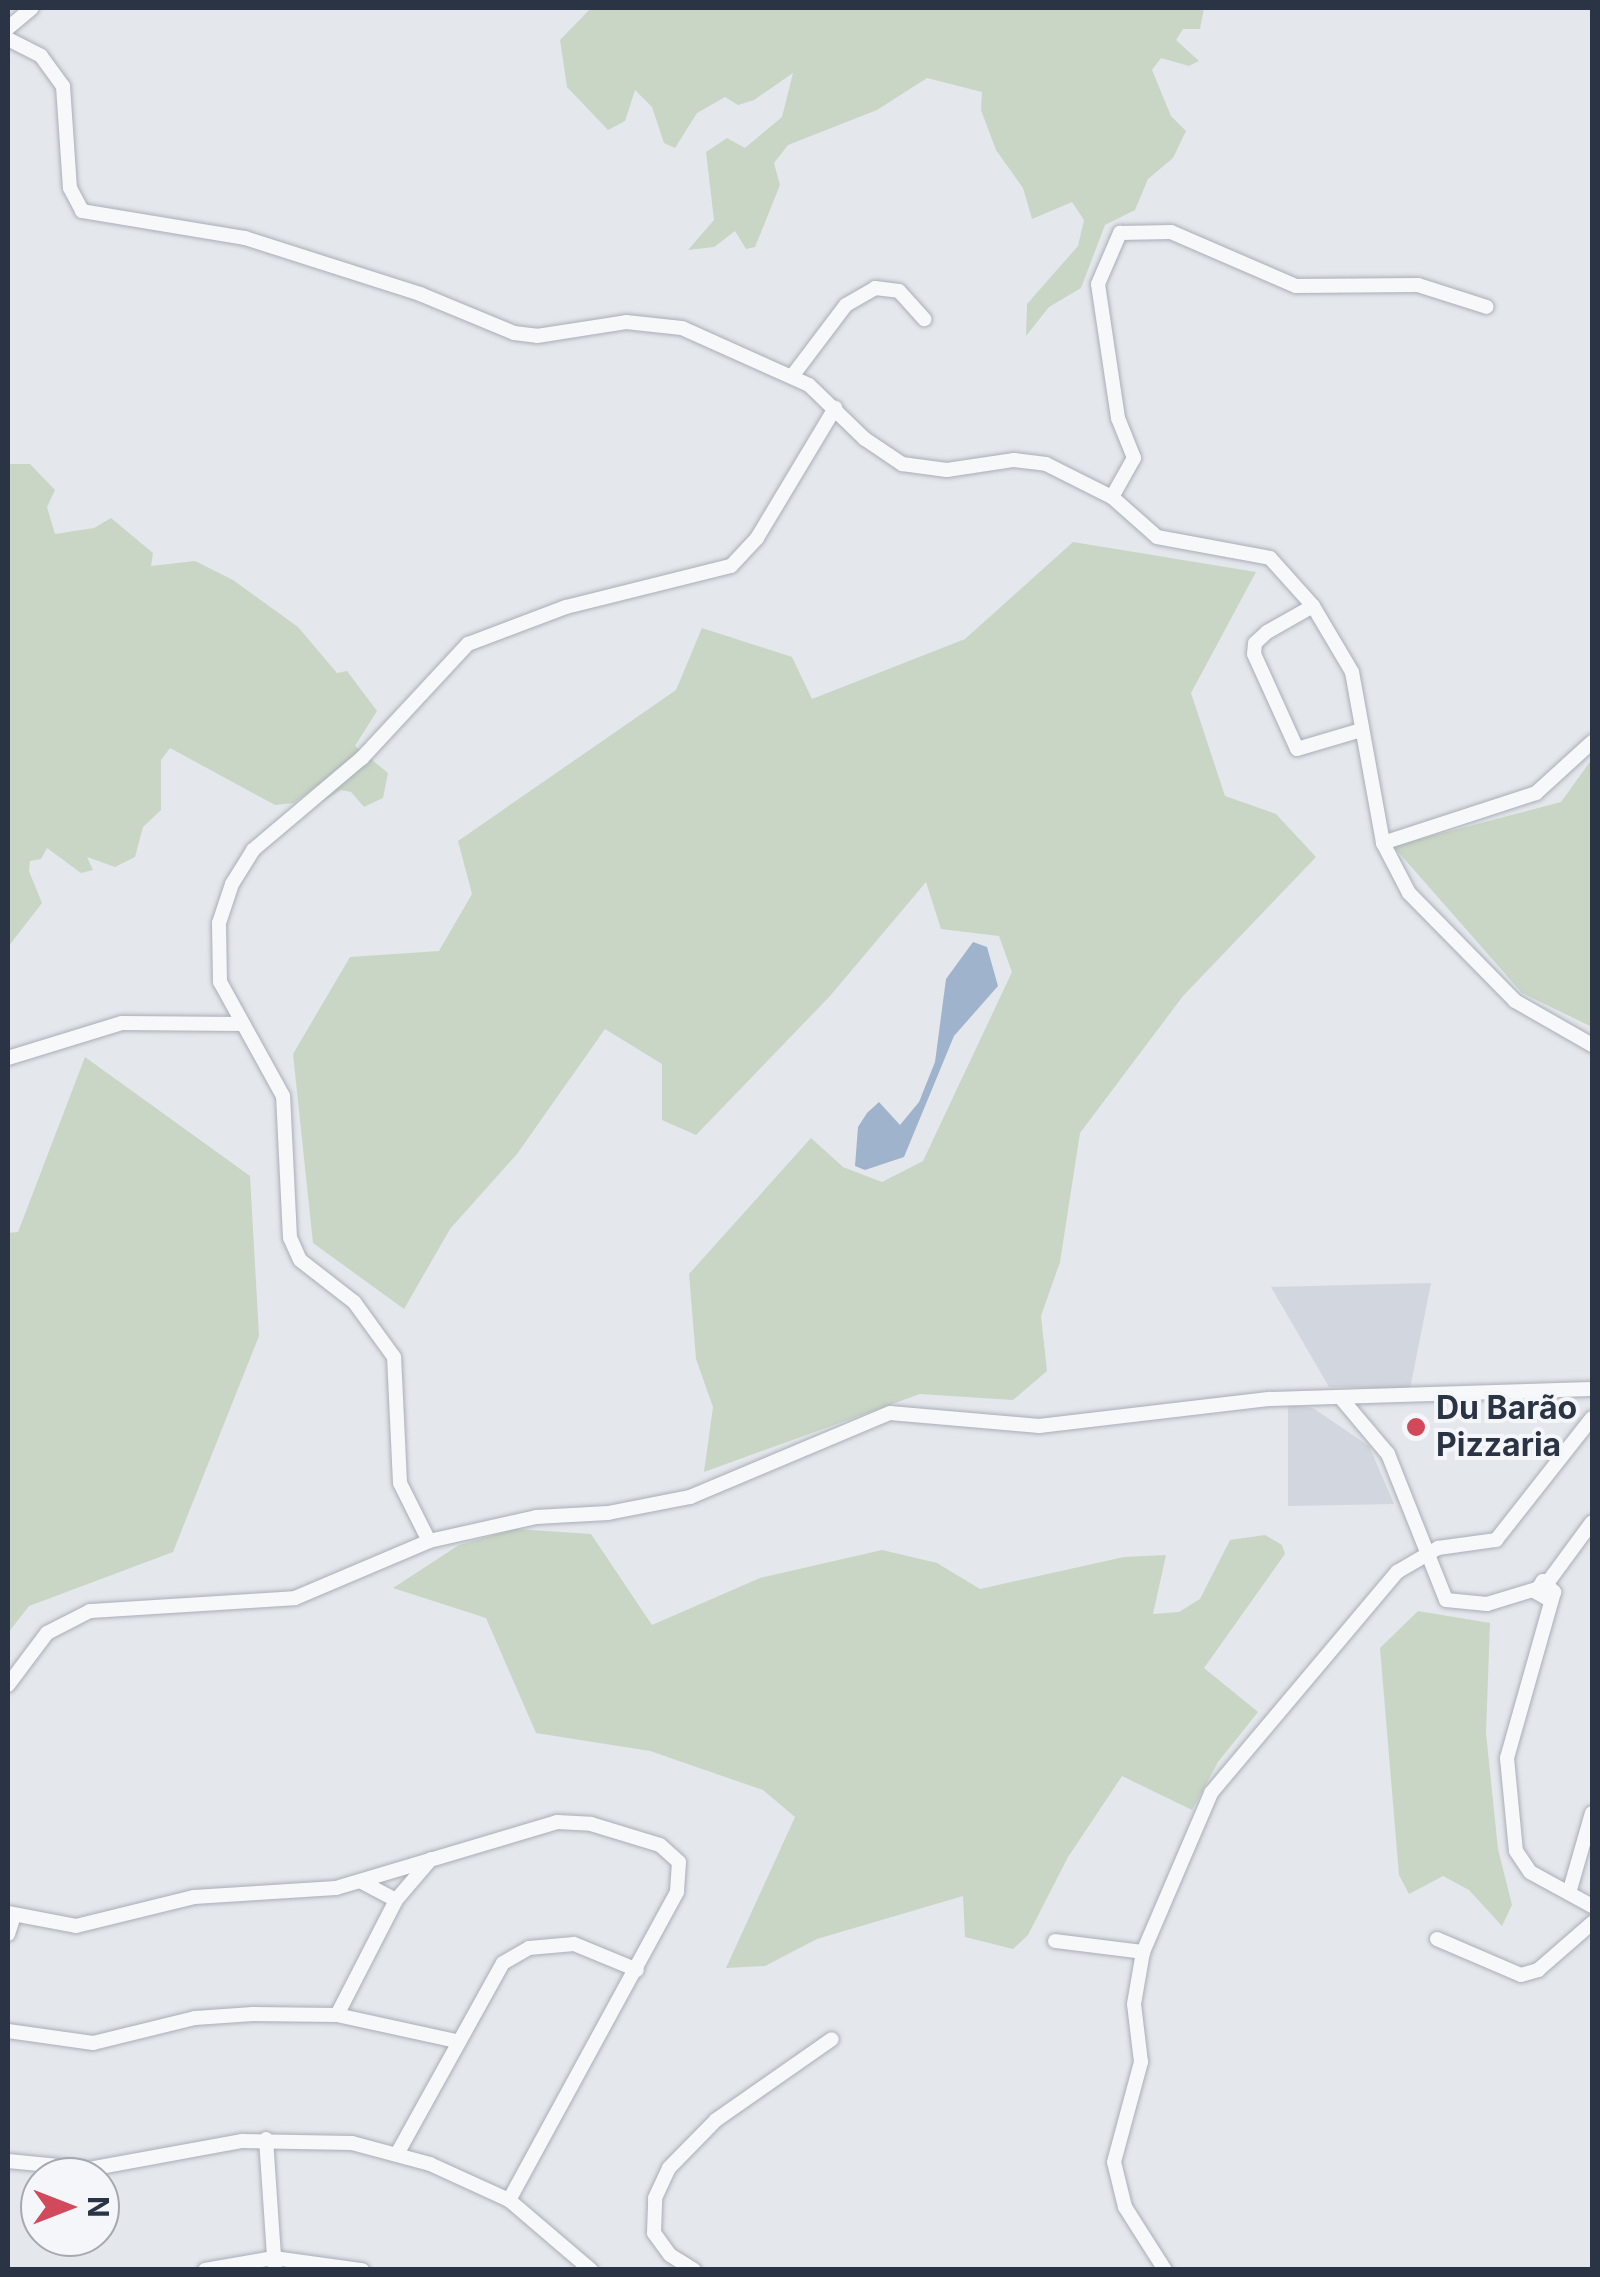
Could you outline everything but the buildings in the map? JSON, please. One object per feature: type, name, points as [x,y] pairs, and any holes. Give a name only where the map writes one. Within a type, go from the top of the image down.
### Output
[{"type":"street","points":[[8,28],[32,8]]},
{"type":"street","points":[[8,39],[41,56],[63,86],[70,188],[82,211],[245,238],[420,294],[514,333],[656,322],[710,337],[793,375],[902,464],[946,470],[1028,460],[1112,497],[1157,538],[1270,558],[1313,606],[1352,672],[1382,843],[1409,892],[1494,983],[1531,1012],[1592,1045]]},
{"type":"street","points":[[1112,497],[1134,458],[1118,418],[1098,284],[1120,233],[1172,232],[1296,286],[1406,284],[1487,306]]},
{"type":"street","points":[[793,375],[846,305],[875,288],[899,291],[924,319]]},
{"type":"street","points":[[429,1540],[400,1483],[394,1357],[362,1310],[295,1253],[283,1096],[220,982],[219,923],[253,850],[362,758],[468,644],[566,607],[732,566],[757,538],[835,408]]},
{"type":"street","points":[[1313,606],[1254,642],[1254,654],[1296,750],[1362,730]]},
{"type":"street","points":[[1382,843],[1536,792],[1592,742]]},
{"type":"street","points":[[8,1058],[122,1023],[243,1024]]},
{"type":"street","points":[[8,1686],[47,1634],[90,1610],[276,1602],[429,1540],[536,1517],[608,1513],[690,1497],[890,1413],[1039,1426],[1340,1397],[1592,1389]]},
{"type":"street","points":[[1340,1397],[1388,1454],[1441,1596],[1452,1604],[1487,1604],[1544,1590]]},
{"type":"street","points":[[1165,2270],[1124,2208],[1114,2172],[1120,2127],[1141,2062],[1134,2004],[1143,1952],[1223,1776],[1386,1584],[1425,1553],[1496,1540],[1592,1418]]},
{"type":"street","points":[[1592,1522],[1544,1590],[1510,1741],[1506,1783],[1520,1861],[1592,1906]]},
{"type":"street","points":[[1570,1894],[1592,1813]]},
{"type":"street","points":[[8,1934],[11,1914],[76,1926],[194,1897],[361,1882],[557,1822],[591,1824],[660,1846],[679,1862],[681,1876],[638,1970],[510,2200]]},
{"type":"street","points":[[337,2016],[396,1900],[430,1859]]},
{"type":"street","points":[[399,1870],[410,1884]]},
{"type":"street","points":[[361,1882],[396,1900]]},
{"type":"street","points":[[1437,1939],[1521,1975],[1547,1964],[1592,1923]]},
{"type":"street","points":[[1055,1941],[1143,1952]]},
{"type":"street","points":[[397,2154],[489,1979],[529,1948],[574,1944],[638,1970]]},
{"type":"street","points":[[8,2032],[93,2043],[222,2014],[337,2016],[456,2041]]},
{"type":"street","points":[[694,2270],[670,2255],[654,2233],[656,2198],[668,2168],[716,2120],[832,2039]]},
{"type":"street","points":[[8,2160],[89,2169],[266,2139],[352,2143],[397,2154],[510,2200],[591,2270]]},
{"type":"street","points":[[266,2139],[275,2264]]},
{"type":"street","points":[[205,2270],[275,2264],[362,2270]]},
{"type":"shaded area","points":[[1431,1283],[1410,1389],[1329,1387],[1271,1287]]},
{"type":"shaded area","points":[[1288,1405],[1313,1408],[1369,1446],[1394,1504],[1288,1506]]},
{"type":"green space","points":[[591,8],[1204,8],[1200,29],[1183,29],[1176,40],[1199,61],[1189,66],[1161,58],[1152,70],[1171,116],[1186,131],[1173,158],[1148,179],[1135,210],[1105,225],[1081,288],[1049,307],[1026,336],[1027,304],[1078,246],[1084,220],[1072,202],[1032,219],[1023,188],[996,150],[981,110],[982,92],[927,78],[877,110],[788,145],[774,163],[780,185],[755,247],[746,249],[735,231],[714,247],[688,250],[714,220],[706,152],[727,138],[745,148],[782,117],[793,73],[754,100],[738,105],[725,97],[697,113],[675,148],[664,143],[652,107],[635,90],[625,121],[608,130],[567,87],[560,40]]},
{"type":"green space","points":[[8,464],[30,464],[55,490],[47,507],[55,534],[94,528],[111,518],[153,553],[151,566],[195,561],[233,580],[298,627],[337,673],[347,671],[377,711],[355,746],[388,773],[383,798],[364,807],[351,792],[341,790],[287,824],[326,779],[294,803],[275,805],[170,748],[161,760],[161,810],[143,827],[135,857],[115,867],[87,857],[93,870],[81,873],[47,848],[41,859],[30,861],[29,871],[42,903],[8,947]]},
{"type":"green space","points":[[1073,542],[1256,572],[1191,693],[1225,796],[1276,814],[1316,857],[1183,996],[1080,1133],[1060,1262],[1041,1316],[1047,1371],[1013,1400],[920,1394],[704,1472],[713,1407],[696,1359],[689,1274],[811,1138],[843,1167],[882,1182],[923,1161],[1012,972],[999,936],[941,929],[926,882],[830,996],[696,1135],[662,1120],[662,1064],[605,1029],[517,1154],[450,1229],[404,1309],[313,1243],[293,1054],[350,957],[439,951],[472,894],[458,841],[676,690],[702,628],[792,657],[812,699],[965,639]]},
{"type":"green space","points":[[1592,759],[1592,1027],[1522,993],[1393,846],[1561,802]]},
{"type":"green space","points":[[85,1057],[250,1176],[259,1336],[173,1552],[29,1606],[8,1633],[8,1233],[18,1232]]},
{"type":"green space","points":[[515,1529],[591,1534],[652,1625],[760,1578],[882,1550],[937,1563],[980,1589],[1124,1557],[1166,1555],[1153,1614],[1179,1612],[1200,1599],[1230,1540],[1265,1535],[1282,1545],[1285,1554],[1204,1668],[1258,1712],[1218,1762],[1192,1810],[1122,1776],[1068,1857],[1028,1935],[1013,1949],[965,1937],[963,1896],[817,1939],[765,1966],[726,1968],[795,1817],[763,1790],[650,1751],[536,1733],[486,1618],[393,1588],[459,1545]]},
{"type":"green space","points":[[1418,1611],[1490,1623],[1486,1733],[1498,1849],[1512,1905],[1502,1926],[1469,1890],[1443,1876],[1409,1894],[1399,1875],[1380,1648]]},
{"type":"water","points":[[973,942],[987,947],[998,986],[954,1036],[904,1157],[865,1170],[855,1166],[858,1127],[867,1113],[879,1102],[900,1125],[919,1102],[935,1062],[946,979]]},
{"type":"place","name":"Du Barão Pizzaria","points":[[1416,1427]]}]
